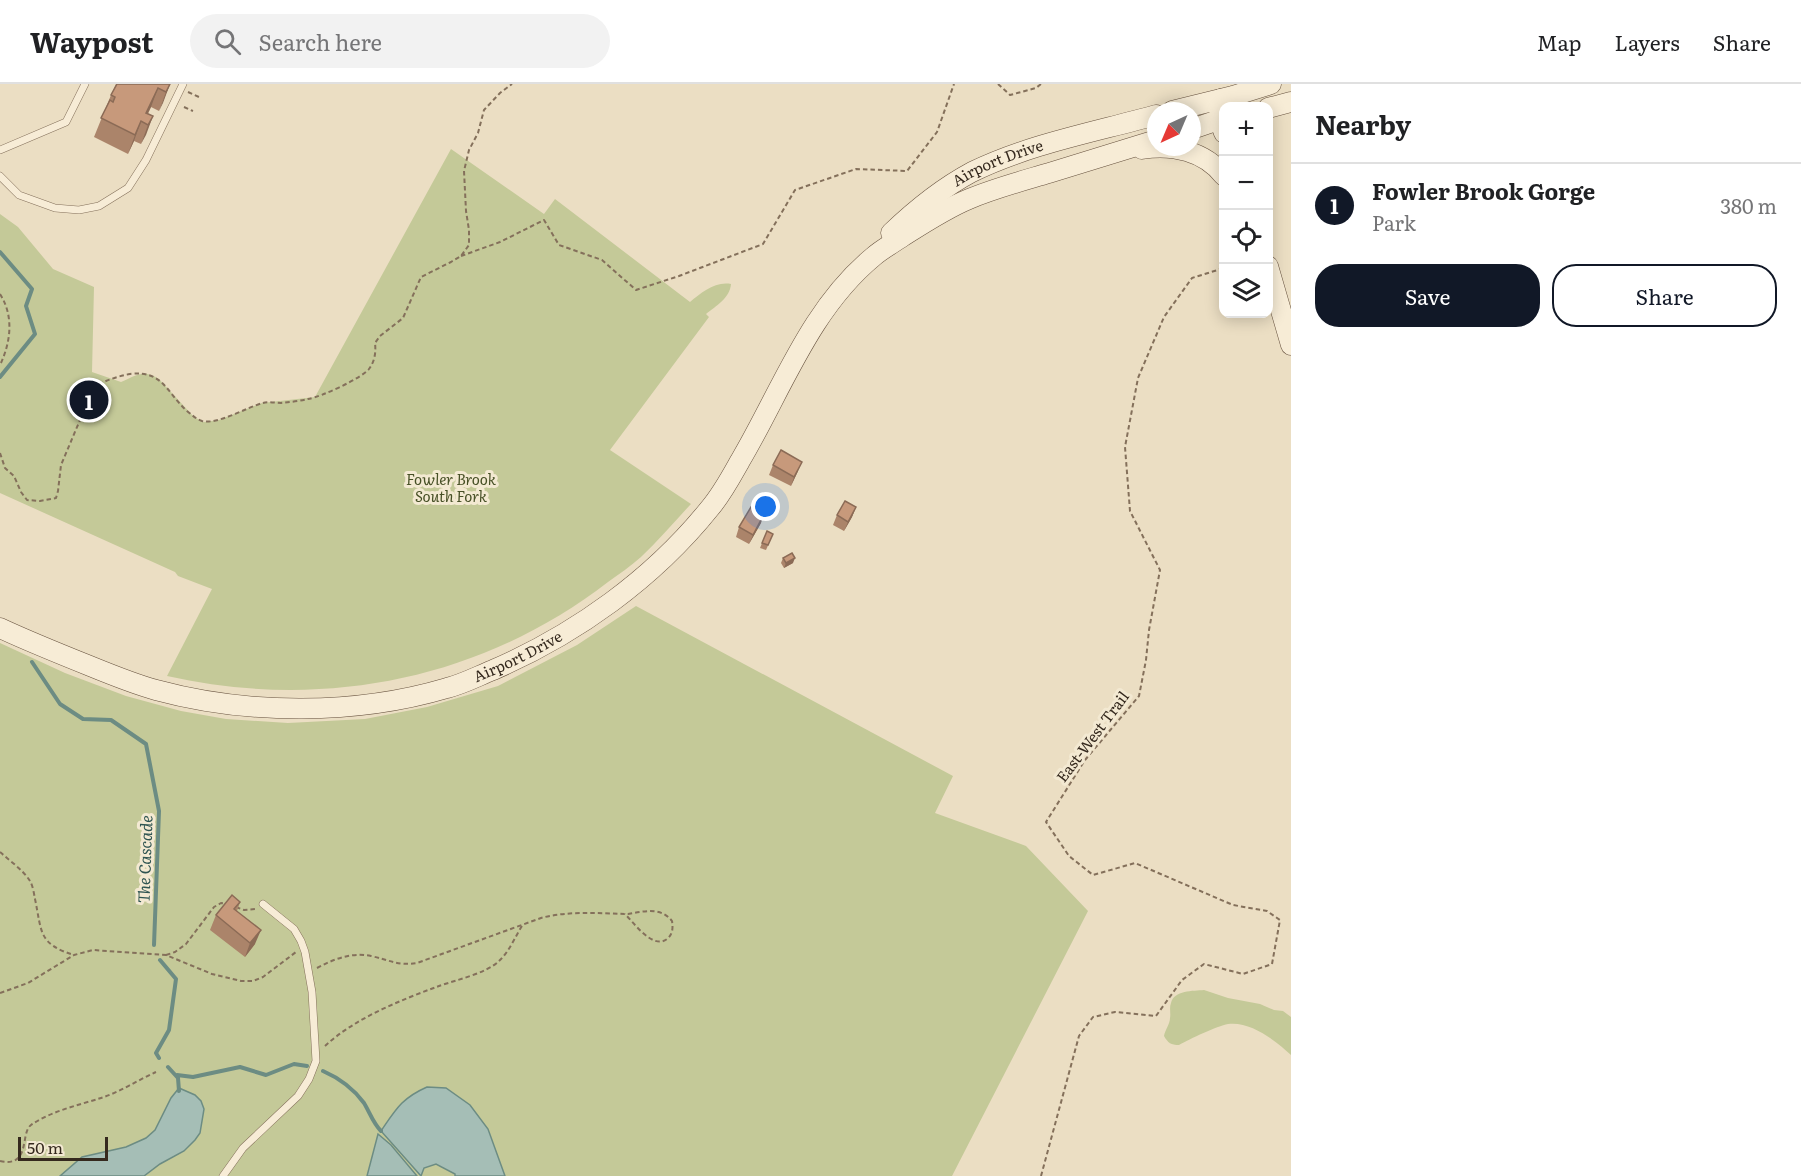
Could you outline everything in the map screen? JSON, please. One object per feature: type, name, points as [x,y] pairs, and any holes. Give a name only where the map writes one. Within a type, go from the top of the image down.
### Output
[{"type":"main road","points":[[1243,102],[1271,84]]},
{"type":"main road","points":[[1201,113],[1219,115]]},
{"type":"main road","name":"Airport Drive","points":[[867,262],[891,232],[969,174],[997,161],[1040,147],[1147,117]]},
{"type":"main road","points":[[1201,125],[1219,117]]},
{"type":"main road","name":"Airport Drive","points":[[0,628],[154,690],[207,701],[253,706],[336,708],[369,704],[448,688],[486,673],[522,657],[596,613],[631,587],[689,532],[711,507],[727,483],[824,310],[873,256],[937,215],[968,200],[1147,143]]},
{"type":"main road","name":"Airport Drive","points":[[1104,156],[1147,148],[1171,147],[1205,159],[1219,172]]},
{"type":"main road","points":[[1273,280],[1291,345]]},
{"type":"lane","points":[[0,150],[66,122],[85,84]]},
{"type":"lane","points":[[0,176],[19,195],[55,208],[79,210],[99,206],[128,188],[146,160],[183,84]]},
{"type":"lane","points":[[222,1176],[243,1148],[298,1096],[309,1079],[316,1061],[312,992],[303,946],[294,929],[263,904]]},
{"type":"path","points":[[461,256],[469,245],[464,171],[469,150],[478,133],[484,110],[512,84]]},
{"type":"path","points":[[0,453],[5,468],[14,476],[27,500],[51,500],[56,498],[61,465],[88,401],[88,392],[100,383],[119,376],[140,373],[152,375],[194,417],[204,422],[219,420],[262,403],[309,399],[334,389],[371,367],[376,354],[375,343],[380,336],[403,318],[421,277],[461,256],[500,242],[544,220],[559,245],[603,260],[636,290],[680,276],[763,244],[795,190],[856,169],[908,171],[937,132],[954,84]]},
{"type":"path","points":[[998,84],[1010,95],[1036,88],[1041,84]]},
{"type":"path","points":[[184,107],[193,111]]},
{"type":"path","name":"East-West Trail","points":[[1041,1176],[1079,1036],[1093,1017],[1116,1012],[1156,1016],[1182,980],[1204,964],[1243,974],[1272,964],[1280,920],[1267,911],[1233,905],[1135,863],[1093,875],[1069,856],[1046,822],[1085,760],[1139,696],[1160,570],[1130,511],[1125,447],[1138,378],[1164,317],[1192,278],[1219,270]]},
{"type":"path","points":[[0,294],[10,319],[9,345],[0,365]]},
{"type":"path","points":[[0,852],[31,882],[45,939],[57,948],[74,955]]},
{"type":"path","points":[[166,955],[186,944],[214,907],[221,903],[244,910],[257,909],[263,904]]},
{"type":"path","points":[[309,973],[338,959],[356,955],[372,956],[396,964],[417,963],[548,916],[625,914],[649,911],[663,913],[672,921],[672,933],[661,942],[652,940],[625,914]]},
{"type":"path","points":[[316,1061],[326,1045],[353,1024],[423,992],[493,966],[502,958],[523,925]]},
{"type":"path","points":[[0,993],[28,983],[74,955],[93,950],[166,955],[212,974],[241,981],[253,981],[272,971],[303,946]]},
{"type":"path","points":[[0,1161],[8,1163],[21,1153],[26,1144],[27,1130],[31,1125],[61,1110],[112,1094],[156,1072]]},
{"type":"green space","name":"Fowler Brook South Fork","points":[[451,149],[544,214],[555,199],[690,302],[714,286],[731,284],[725,298],[706,314],[709,317],[610,450],[691,504],[637,560],[559,616],[507,643],[454,664],[398,679],[342,687],[284,690],[226,686],[167,676],[212,589],[178,576],[175,572],[0,493],[0,214],[18,227],[53,269],[94,287],[92,372],[121,382],[136,375],[149,374],[159,379],[194,417],[204,422],[219,420],[262,403],[315,397]]},
{"type":"green space","points":[[636,606],[953,776],[935,813],[1026,846],[1088,911],[952,1176],[0,1176],[0,643],[65,673],[126,696],[181,711],[226,719],[288,723],[365,719],[427,707],[498,686],[577,645]]},
{"type":"green space","points":[[1204,990],[1283,1011],[1291,1017],[1291,1055],[1262,1033],[1237,1024],[1217,1027],[1179,1045],[1170,1043],[1164,1036],[1170,1020],[1170,1007],[1173,999],[1180,993]]},
{"type":"water","points":[[427,1087],[446,1088],[470,1105],[488,1129],[505,1176],[455,1176],[436,1164],[424,1168],[421,1176],[381,1131],[400,1105],[411,1095]]},
{"type":"water","points":[[179,1088],[195,1095],[201,1101],[204,1109],[200,1133],[184,1151],[144,1176],[60,1176],[82,1157],[126,1147],[146,1138],[155,1130],[171,1098]]},
{"type":"water","points":[[378,1134],[391,1145],[417,1176],[367,1176]]},
{"type":"building","points":[[117,84],[170,84],[166,92],[158,88],[146,113],[153,116],[148,125],[141,121],[135,135],[101,118],[110,100],[113,102],[115,97],[111,95]]},
{"type":"building","points":[[781,450],[802,462],[794,477],[773,465]]},
{"type":"building","points":[[845,501],[856,507],[848,522],[837,515]]},
{"type":"building","points":[[751,507],[764,514],[753,535],[739,527]]},
{"type":"building","points":[[767,531],[773,534],[768,545],[762,543]]},
{"type":"building","points":[[792,553],[795,558],[786,563],[783,558]]},
{"type":"building","points":[[232,895],[240,902],[234,909],[261,930],[250,943],[216,915]]},
{"type":"waterway","name":"The Cascade","points":[[0,252],[32,289],[26,306],[35,334],[0,377]]},
{"type":"waterway","name":"The Cascade","points":[[32,662],[60,704],[83,719],[111,720],[146,744],[159,811],[154,945]]},
{"type":"waterway","name":"The Cascade","points":[[159,1058],[156,1053],[169,1030],[176,979],[160,960]]},
{"type":"waterway","points":[[177,1075],[193,1077],[240,1067],[266,1075],[294,1064],[307,1066]]},
{"type":"waterway","name":"The Cascade","points":[[168,1067],[178,1078],[179,1091]]},
{"type":"waterway","points":[[323,1071],[340,1080],[355,1093],[381,1131]]},
{"type":"place","name":"Fowler Brook Gorge","points":[[89,400]]}]
